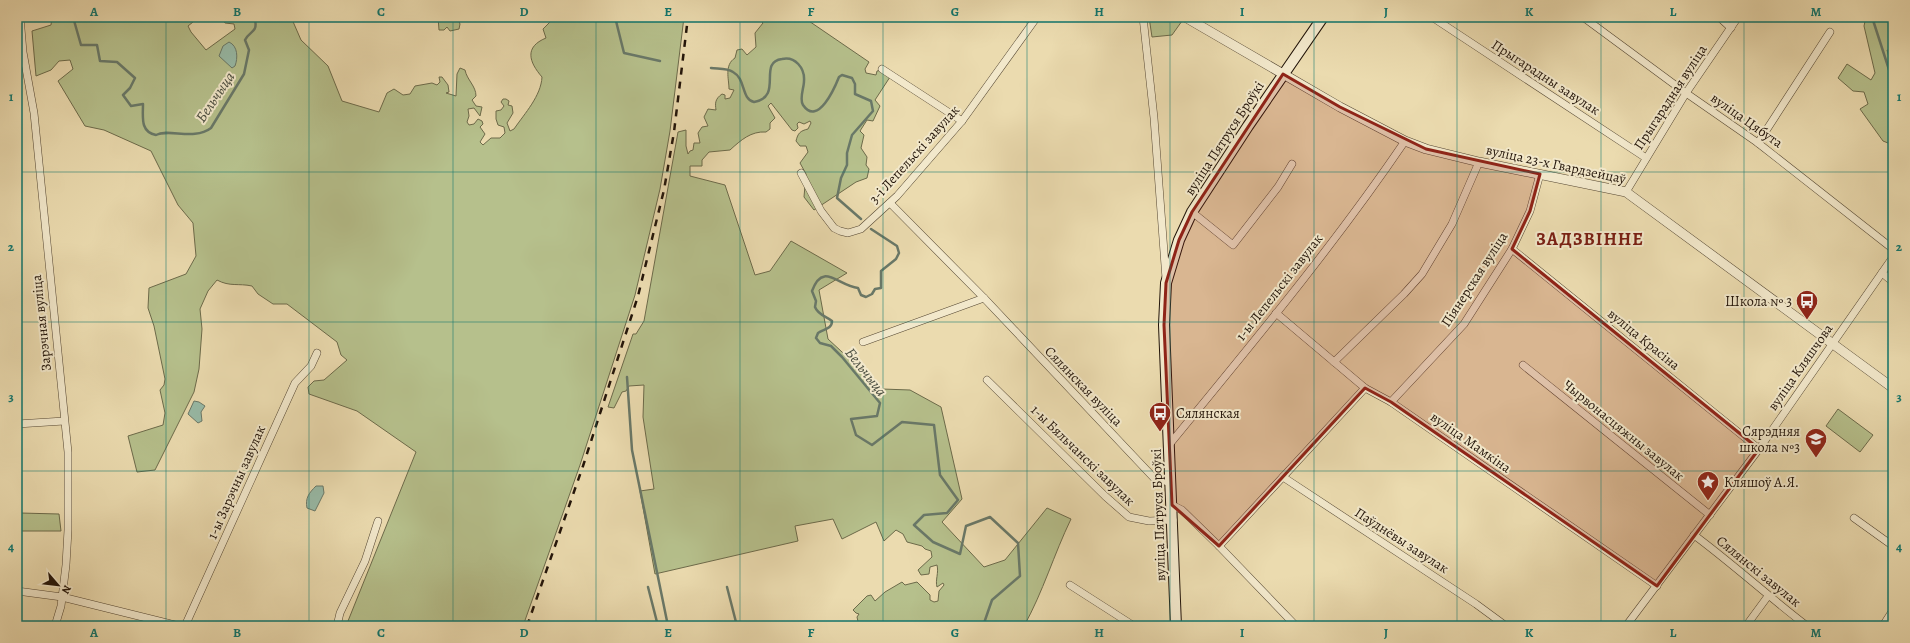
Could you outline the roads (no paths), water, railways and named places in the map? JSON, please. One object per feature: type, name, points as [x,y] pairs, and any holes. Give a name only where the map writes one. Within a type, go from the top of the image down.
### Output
[{"type":"main road","name":"вуліца Пятруся Броўкі","points":[[1176,626],[1173,520],[1164,325],[1166,283],[1179,240],[1192,212],[1248,126],[1323,17]]},
{"type":"street","name":"Зарэчная вуліца","points":[[20,17],[23,52],[34,113],[68,452],[68,530],[62,597],[59,615],[54,626]]},
{"type":"street","name":"3-і Лепельскі завулак","points":[[801,173],[828,221],[840,231],[848,233],[861,229],[890,203],[962,121],[1037,17]]},
{"type":"street","name":"вуліца Пятруся Броўкі","points":[[1143,17],[1154,118],[1166,283]]},
{"type":"street","name":"вуліца 23-х Гвардзейцаў","points":[[1185,17],[1340,107],[1405,141],[1426,149],[1479,162],[1626,192],[1893,388]]},
{"type":"street","name":"Прыгарадны завулак","points":[[1432,17],[1646,158]]},
{"type":"street","name":"вуліца Цябута","points":[[1583,17],[1686,93],[1758,142],[1893,249]]},
{"type":"street","points":[[1719,17],[1731,28]]},
{"type":"street","name":"Прыгарадная вуліца","points":[[1626,192],[1686,93],[1738,17]]},
{"type":"street","points":[[1758,142],[1830,32]]},
{"type":"street","points":[[882,69],[962,121]]},
{"type":"street","name":"1-ы Лепельскі завулак","points":[[1169,445],[1276,314],[1377,182],[1405,141]]},
{"type":"street","points":[[1334,362],[1404,294],[1422,274],[1452,224],[1479,162]]},
{"type":"street","points":[[1192,212],[1232,245],[1278,187],[1292,164]]},
{"type":"street","name":"Піянерская вуліца","points":[[1391,402],[1464,324],[1512,249],[1530,210],[1540,174]]},
{"type":"street","name":"Сялянская вуліца","points":[[890,203],[984,298],[1154,478],[1171,483]]},
{"type":"street","name":"вуліца Красіна","points":[[1512,249],[1759,449]]},
{"type":"street","name":"вуліца Кляшчова","points":[[1626,626],[1759,449],[1893,257]]},
{"type":"street","points":[[1882,273],[1893,282]]},
{"type":"street","points":[[863,342],[984,298]]},
{"type":"street","name":"вуліца Мамкіна","points":[[1276,314],[1365,388],[1391,402],[1656,586]]},
{"type":"street","name":"1-ы Зарэчны завулак","points":[[185,626],[295,383],[311,366],[317,353]]},
{"type":"street","name":"Чырвонасцяжны завулак","points":[[1522,365],[1710,515]]},
{"type":"street","name":"1-ы Бяльчанскі завулак","points":[[987,380],[1105,496],[1129,517],[1149,521],[1173,520]]},
{"type":"street","points":[[1219,546],[1365,388]]},
{"type":"street","points":[[17,424],[64,421]]},
{"type":"street","name":"Паўднёвы завулак","points":[[1283,477],[1476,604],[1506,626]]},
{"type":"street","points":[[1172,505],[1182,510],[1219,546],[1296,626]]},
{"type":"street","points":[[1854,518],[1893,546]]},
{"type":"street","points":[[336,626],[340,613],[364,561],[378,521]]},
{"type":"street","name":"Сялянскі завулак","points":[[1694,536],[1718,553],[1768,596],[1807,626]]},
{"type":"street","points":[[1070,585],[1134,626]]},
{"type":"street","points":[[17,591],[62,597],[179,626]]},
{"type":"street","points":[[1746,626],[1768,596]]},
{"type":"street","points":[[1884,626],[1893,612]]},
{"type":"waterway","name":"Бельчыца","points":[[73,17],[81,45],[97,45],[100,61],[117,62],[135,78],[130,88],[123,95],[131,106],[143,104],[143,119],[145,127],[147,131],[156,135],[161,133],[197,134],[211,128],[244,74],[249,50],[245,40],[254,30],[256,24],[255,20],[247,17]]},
{"type":"waterway","name":"Бельчыца","points":[[615,17],[624,53],[660,61]]},
{"type":"waterway","points":[[1872,17],[1893,82]]},
{"type":"waterway","name":"Бельчыца","points":[[711,68],[728,70],[737,75],[747,97],[754,102],[763,99],[768,94],[771,66],[775,62],[782,59],[791,59],[798,64],[803,72],[804,81],[801,100],[803,105],[809,111],[814,111],[825,103],[834,89],[839,77],[842,75],[852,78],[855,84],[855,94],[871,101],[873,111],[852,135],[847,153],[847,165],[841,178],[837,198],[861,219]]},
{"type":"waterway","name":"Бельчыца","points":[[871,229],[897,246],[899,253],[896,259],[881,271],[881,288],[875,289],[872,294],[866,297],[861,295],[858,288],[826,276],[816,282],[812,291],[816,301],[816,310],[832,321],[831,326],[818,333],[816,338],[820,343],[831,346],[842,357],[880,403],[877,416],[851,419],[856,435],[872,445],[902,422],[934,425],[940,475],[958,500],[947,513],[924,515],[914,525],[933,542],[960,554],[966,526],[990,517],[1018,543],[1020,576],[992,600],[983,626]]},
{"type":"waterway","points":[[627,377],[632,450],[668,626]]},
{"type":"waterway","points":[[648,587],[658,626]]},
{"type":"waterway","points":[[727,587],[737,626]]},
{"type":"railway","points":[[527,626],[583,466],[638,296],[664,190],[674,132],[688,17]]},
{"type":"place","name":"Школа № 3","points":[[1807,320]]},
{"type":"place","name":"Сялянская","points":[[1160,432]]},
{"type":"place","name":"Сярэдняя школа №3","points":[[1816,458]]},
{"type":"place","name":"Кляшоў А.Я.","points":[[1708,502]]},
{"type":"district","name":"ЗАДЗВІННЕ","points":[[1590,239]]}]
